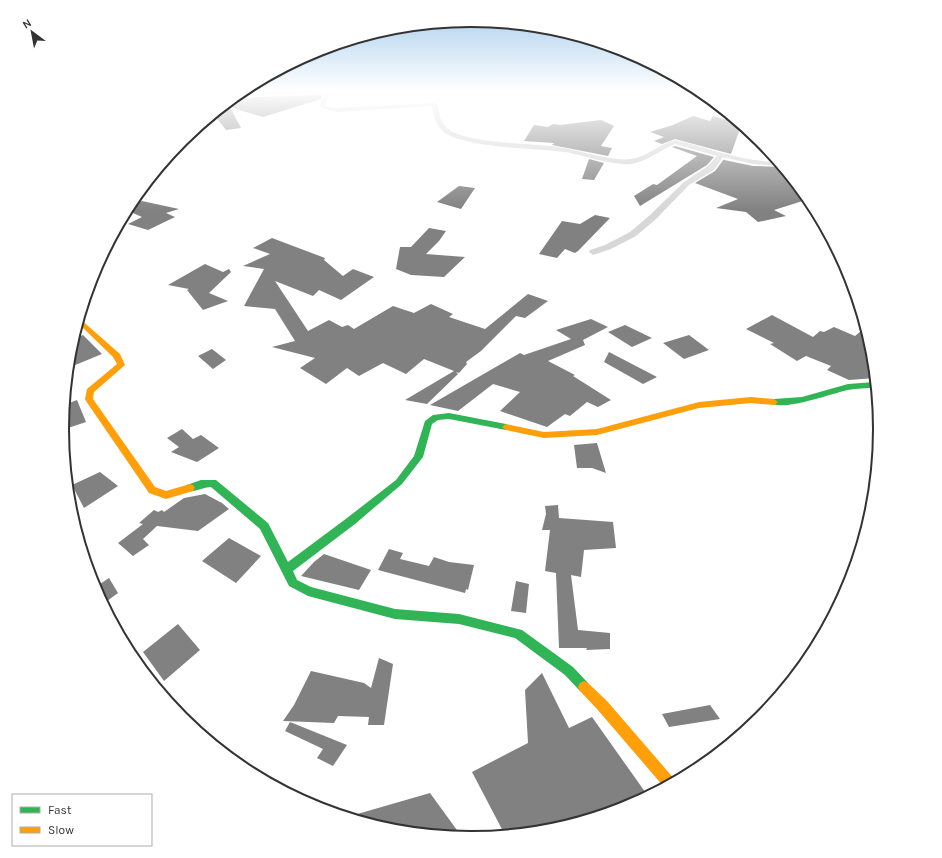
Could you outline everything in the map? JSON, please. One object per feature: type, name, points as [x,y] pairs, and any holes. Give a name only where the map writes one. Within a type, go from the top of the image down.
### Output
[{"type":"street","points":[[446,130],[468,139],[548,148],[624,162],[634,162],[645,158],[675,142],[720,156],[773,164]]},
{"type":"street","points":[[593,252],[609,248],[620,243],[640,230],[684,185],[710,168],[720,156]]},
{"type":"street","points":[[83,324],[117,356],[121,365],[90,391],[89,399],[152,490],[166,495],[201,484],[213,483],[264,526],[293,583],[308,591],[395,614],[459,619],[518,634],[569,671],[602,705],[667,780]]},
{"type":"street","points":[[286,570],[351,522],[399,482],[418,456],[428,423],[436,417],[449,416],[544,435],[597,432],[699,405],[751,400],[785,403],[800,401],[849,387],[871,386]]},
{"type":"building","points":[[531,130],[611,130],[601,146],[612,148],[608,156],[552,145],[554,143],[524,141]]},
{"type":"building","points":[[656,130],[739,130],[731,154],[675,139],[662,144],[654,141],[664,137],[650,132]]},
{"type":"building","points":[[675,146],[714,157],[707,165],[640,206],[634,196],[653,184],[657,185],[697,156],[672,147]]},
{"type":"building","points":[[589,159],[604,163],[594,180],[582,179]]},
{"type":"building","points":[[724,159],[753,166],[775,167],[802,201],[774,210],[786,216],[758,222],[746,212],[716,208],[738,199],[695,183],[715,171]]},
{"type":"building","points":[[459,186],[475,188],[461,209],[437,202]]},
{"type":"building","points":[[142,201],[179,209],[166,213],[175,217],[148,230],[128,224],[142,217],[133,213]]},
{"type":"building","points":[[595,215],[610,218],[578,251],[575,253],[565,249],[557,258],[539,254],[562,221],[580,224]]},
{"type":"building","points":[[429,228],[446,231],[439,241],[426,254],[465,257],[444,277],[411,275],[396,269],[400,247],[411,247]]},
{"type":"building","points":[[272,238],[325,258],[324,260],[343,276],[353,269],[374,277],[341,300],[319,290],[313,296],[275,281],[308,331],[329,320],[342,327],[348,325],[354,329],[393,306],[414,313],[431,304],[453,314],[449,317],[485,329],[528,294],[548,301],[525,318],[516,316],[481,351],[466,362],[467,364],[459,373],[456,372],[458,374],[427,404],[405,400],[454,371],[424,359],[406,374],[383,363],[359,376],[347,368],[326,384],[300,368],[315,358],[272,347],[295,341],[275,309],[244,306],[264,269],[243,266],[270,254],[253,248]]},
{"type":"building","points":[[205,264],[223,272],[229,269],[231,272],[209,293],[228,301],[203,310],[187,290],[189,289],[168,285]]},
{"type":"building","points":[[772,315],[813,337],[820,331],[824,332],[834,327],[855,336],[860,331],[870,378],[849,380],[827,370],[831,366],[806,356],[797,361],[770,344],[774,343],[746,329]]},
{"type":"building","points":[[591,319],[608,327],[583,340],[585,345],[548,361],[575,375],[573,376],[611,400],[598,407],[587,402],[570,416],[565,414],[547,427],[500,411],[520,392],[493,384],[458,411],[430,405],[520,353],[524,355],[571,339],[556,330]]},
{"type":"building","points":[[625,325],[652,338],[632,347],[608,332]]},
{"type":"building","points":[[83,335],[102,354],[74,365],[77,351],[80,336]]},
{"type":"building","points":[[689,335],[709,350],[684,359],[663,343]]},
{"type":"building","points":[[212,349],[226,360],[213,369],[198,356]]},
{"type":"building","points":[[609,352],[657,377],[643,384],[604,362]]},
{"type":"building","points":[[77,400],[86,422],[69,428],[70,403]]},
{"type":"building","points":[[182,429],[193,439],[201,435],[219,448],[197,462],[171,452],[179,447],[167,438]]},
{"type":"building","points":[[597,443],[606,473],[592,468],[577,468],[574,445]]},
{"type":"building","points":[[100,472],[118,486],[84,508],[73,485]]},
{"type":"building","points":[[205,494],[222,503],[229,509],[198,531],[157,526],[143,539],[149,545],[133,556],[118,543],[143,524],[139,523],[154,510],[158,512],[162,510],[164,512],[184,498]]},
{"type":"building","points":[[558,505],[559,518],[613,522],[616,548],[584,550],[581,577],[571,575],[578,630],[610,633],[610,649],[586,650],[587,648],[559,648],[556,573],[545,571],[550,530],[542,530],[546,514],[545,506]]},
{"type":"building","points":[[229,538],[261,556],[236,583],[202,561]]},
{"type":"building","points":[[389,549],[403,553],[400,559],[429,566],[434,557],[449,562],[474,565],[468,590],[466,589],[465,593],[378,570]]},
{"type":"building","points":[[324,554],[371,570],[359,590],[301,576]]},
{"type":"building","points":[[109,578],[118,593],[107,601],[100,584]]},
{"type":"building","points":[[516,581],[529,584],[526,613],[511,611]]},
{"type":"building","points":[[178,624],[200,650],[164,681],[143,652]]},
{"type":"building","points":[[379,658],[393,664],[384,725],[368,725],[369,717],[338,716],[334,723],[283,721],[294,705],[311,671],[364,683],[371,688]]},
{"type":"building","points":[[542,673],[569,728],[592,717],[645,792],[600,810],[575,817],[523,828],[502,830],[472,772],[528,743],[525,690]]},
{"type":"building","points":[[710,705],[720,719],[669,727],[662,714]]},
{"type":"building","points":[[290,722],[347,745],[333,766],[317,758],[323,749],[285,731]]},
{"type":"building","points":[[430,793],[457,830],[419,828],[357,814]]},
{"type":"traffic: fast","points":[[774,402],[793,401],[848,387],[871,386]]},
{"type":"traffic: fast","points":[[286,570],[351,521],[399,482],[418,457],[428,423],[436,417],[449,416],[506,427]]},
{"type":"traffic: fast","points":[[190,488],[201,484],[213,483],[264,526],[293,583],[308,591],[395,614],[459,619],[518,634],[569,671],[584,687]]},
{"type":"traffic: slow","points":[[83,324],[117,356],[121,365],[90,391],[89,399],[152,490],[166,495],[190,488]]},
{"type":"traffic: slow","points":[[506,427],[544,435],[597,432],[699,405],[751,400],[774,402]]},
{"type":"traffic: slow","points":[[584,687],[602,705],[667,780]]}]
